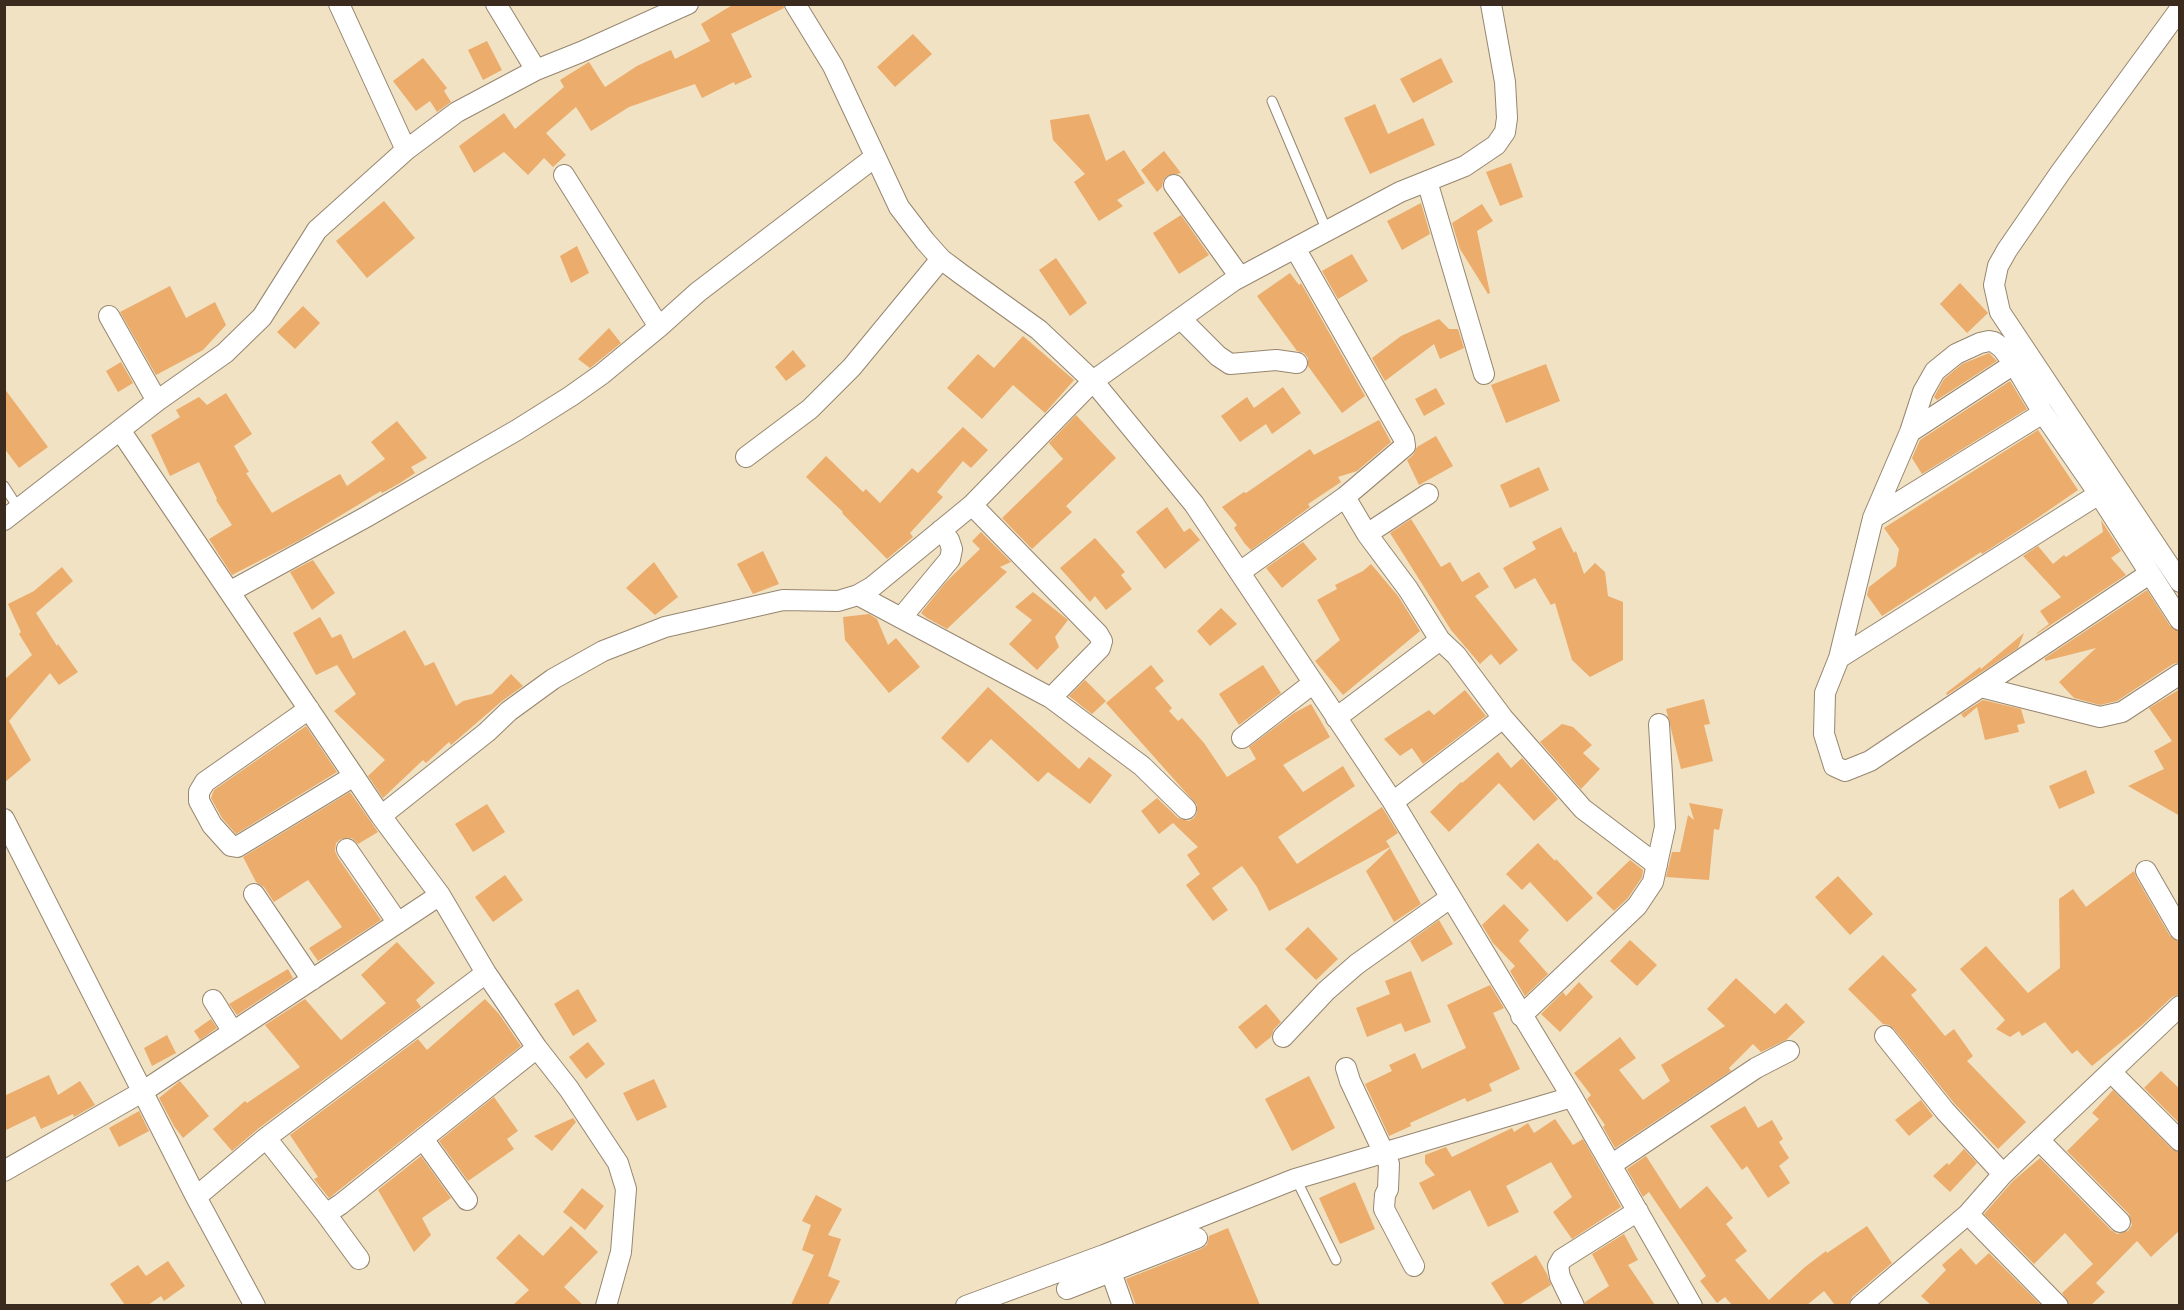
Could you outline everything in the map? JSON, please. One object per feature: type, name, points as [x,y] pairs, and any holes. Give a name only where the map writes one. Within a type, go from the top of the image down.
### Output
[{"type":"street","points":[[339,4],[406,150]]},
{"type":"street","points":[[496,4],[536,70]]},
{"type":"street","points":[[12,514],[157,401],[225,353],[262,317],[317,230],[406,150],[457,112],[536,70],[688,4]]},
{"type":"street","points":[[795,4],[833,66],[899,207],[925,241],[941,259],[1039,330],[1093,381],[1194,504],[1312,684],[1393,802],[1572,1097],[1692,1305]]},
{"type":"street","points":[[381,816],[487,732],[509,711],[553,679],[603,651],[665,627],[783,600],[838,601],[858,595],[872,587],[972,505],[1093,381],[1240,277],[1400,192],[1466,166],[1496,144],[1505,132],[1507,118],[1505,82],[1491,4]]},
{"type":"street","points":[[2180,9],[2014,240],[1998,266],[1994,285],[2000,312],[2180,582]]},
{"type":"street","points":[[231,591],[366,518],[518,430],[602,374],[698,292],[875,157]]},
{"type":"street","points":[[564,175],[659,327]]},
{"type":"street","points":[[1427,181],[1484,374]]},
{"type":"street","points":[[1174,185],[1240,277]]},
{"type":"street","points":[[1240,572],[1344,497],[1404,446],[1404,439],[1295,248]]},
{"type":"street","points":[[746,457],[810,409],[852,367],[941,259]]},
{"type":"street","points":[[109,315],[157,401]]},
{"type":"street","points":[[1181,319],[1218,356],[1230,364],[1276,360],[1297,363]]},
{"type":"street","points":[[2149,574],[1870,761],[1845,771],[1834,766],[1824,734],[1825,693],[1839,658],[1873,518],[1910,432],[1923,392],[1935,371],[1956,354],[1989,341],[2002,348],[2180,620]]},
{"type":"street","points":[[1910,432],[2014,364]]},
{"type":"street","points":[[1873,518],[2043,413]]},
{"type":"street","points":[[120,430],[381,816],[440,895],[486,973],[618,1163],[626,1189],[621,1252],[606,1305]]},
{"type":"street","points":[[1367,534],[1428,494]]},
{"type":"street","points":[[1839,658],[2099,494]]},
{"type":"street","points":[[1344,497],[1367,534],[1408,589],[1440,640],[1456,655],[1503,718],[1583,809],[1657,865]]},
{"type":"street","points":[[972,505],[1098,634],[1102,641],[1100,648],[1051,698]]},
{"type":"street","points":[[902,618],[950,560],[952,549],[949,540],[941,530]]},
{"type":"street","points":[[858,595],[1051,698],[1142,766],[1186,808]]},
{"type":"street","points":[[1336,718],[1440,640]]},
{"type":"street","points":[[1981,687],[2100,717],[2122,712],[2180,674]]},
{"type":"street","points":[[1242,738],[1312,684]]},
{"type":"street","points":[[309,709],[205,782],[199,792],[199,801],[212,825],[231,846],[237,847],[354,776]]},
{"type":"street","points":[[1393,802],[1503,718]]},
{"type":"street","points":[[1521,1016],[1637,906],[1653,882],[1665,827],[1659,724]]},
{"type":"street","points":[[4,819],[196,1197],[255,1305]]},
{"type":"street","points":[[347,849],[398,923]]},
{"type":"street","points":[[2146,871],[2180,930]]},
{"type":"street","points":[[254,894],[312,980]]},
{"type":"street","points":[[4,1171],[142,1092],[440,895]]},
{"type":"street","points":[[1283,1036],[1326,991],[1357,964],[1450,898]]},
{"type":"street","points":[[196,1197],[266,1138],[486,973]]},
{"type":"street","points":[[213,1000],[233,1032]]},
{"type":"street","points":[[1860,1305],[1968,1214],[2003,1174],[2180,1006]]},
{"type":"street","points":[[1885,1036],[1945,1111],[2003,1174]]},
{"type":"street","points":[[326,1214],[537,1048]]},
{"type":"street","points":[[1611,1165],[1756,1068],[1790,1051]]},
{"type":"street","points":[[1346,1068],[1389,1164],[1384,1209],[1414,1266]]},
{"type":"street","points":[[2111,1072],[2180,1141]]},
{"type":"street","points":[[975,1304],[1295,1179],[1572,1097]]},
{"type":"street","points":[[266,1138],[359,1259]]},
{"type":"street","points":[[423,1139],[467,1200]]},
{"type":"street","points":[[2039,1140],[2120,1222]]},
{"type":"street","points":[[1574,1305],[1560,1277],[1558,1266],[1562,1259],[1638,1211]]},
{"type":"street","points":[[1968,1214],[2058,1305]]},
{"type":"street","points":[[1067,1290],[1197,1238]]},
{"type":"street","points":[[1111,1272],[1124,1305]]},
{"type":"lane","points":[[1272,101],[1327,231]]},
{"type":"lane","points":[[4,486],[12,514]]},
{"type":"lane","points":[[1295,1179],[1336,1260]]},
{"type":"building","points":[[734,4],[783,4],[784,8],[731,34],[752,77],[735,85],[734,82],[702,98],[695,84],[629,107],[591,131],[576,107],[546,133],[566,155],[553,167],[544,158],[528,175],[504,152],[474,173],[459,146],[504,113],[515,129],[564,87],[560,80],[589,62],[605,87],[637,66],[671,50],[675,59],[710,41],[701,24]]},
{"type":"building","points":[[913,34],[932,54],[895,87],[877,67]]},
{"type":"building","points":[[487,41],[502,70],[483,80],[468,50]]},
{"type":"building","points":[[423,58],[447,88],[444,91],[451,102],[437,112],[430,101],[416,111],[393,81]]},
{"type":"building","points":[[1441,58],[1453,82],[1413,103],[1400,79]]},
{"type":"building","points":[[1375,104],[1388,134],[1423,118],[1435,145],[1370,174],[1344,118]]},
{"type":"building","points":[[1089,114],[1106,161],[1124,150],[1145,183],[1117,200],[1123,206],[1099,221],[1074,182],[1085,174],[1053,140],[1050,120]]},
{"type":"building","points":[[1164,151],[1181,173],[1167,176],[1157,192],[1141,170]]},
{"type":"building","points":[[1511,163],[1523,197],[1500,206],[1486,172]]},
{"type":"building","points":[[384,201],[415,238],[367,278],[336,241]]},
{"type":"building","points":[[1421,203],[1430,234],[1402,250],[1387,221]]},
{"type":"building","points":[[1482,204],[1493,221],[1477,231],[1490,293],[1488,294],[1460,249],[1452,223]]},
{"type":"building","points":[[1181,215],[1209,255],[1179,274],[1153,233]]},
{"type":"building","points":[[577,246],[589,273],[571,283],[560,256]]},
{"type":"building","points":[[1352,254],[1368,281],[1338,299],[1322,271]]},
{"type":"building","points":[[1056,258],[1087,303],[1070,316],[1039,270]]},
{"type":"building","points":[[1290,273],[1299,285],[1301,283],[1365,396],[1342,413],[1308,366],[1308,358],[1304,353],[1297,351],[1257,296]]},
{"type":"building","points":[[1960,283],[1988,313],[1967,333],[1940,304]]},
{"type":"building","points":[[170,286],[186,318],[215,302],[226,325],[203,350],[156,375],[120,312]]},
{"type":"building","points":[[303,306],[320,323],[295,349],[277,332]]},
{"type":"building","points":[[1439,319],[1449,329],[1458,329],[1464,348],[1440,359],[1434,344],[1385,381],[1372,358],[1401,336]]},
{"type":"building","points":[[609,328],[621,343],[590,368],[578,359]]},
{"type":"building","points":[[1023,336],[1074,380],[1045,413],[1013,385],[982,419],[947,388],[978,354],[994,368]]},
{"type":"building","points":[[793,350],[806,366],[786,381],[775,367]]},
{"type":"building","points":[[1989,353],[1997,361],[1937,400],[1934,397],[1944,379],[1962,364]]},
{"type":"building","points":[[121,362],[133,383],[118,392],[106,371]]},
{"type":"building","points":[[1546,364],[1560,401],[1506,423],[1491,385]]},
{"type":"building","points":[[2010,381],[2027,409],[1922,474],[1912,458],[1920,440]]},
{"type":"building","points":[[1283,387],[1301,413],[1272,434],[1266,424],[1240,442],[1221,416],[1247,397],[1254,408]]},
{"type":"building","points":[[4,388],[48,447],[19,468],[4,448]]},
{"type":"building","points":[[1436,388],[1445,404],[1424,416],[1415,399]]},
{"type":"building","points":[[226,393],[252,434],[234,446],[249,472],[246,473],[272,513],[340,474],[347,486],[385,459],[371,442],[397,421],[427,458],[411,467],[415,473],[400,483],[382,493],[381,491],[300,540],[232,575],[209,539],[232,525],[216,500],[199,462],[170,476],[151,435],[180,417],[176,410],[199,397],[207,405]]},
{"type":"building","points":[[1076,415],[1116,458],[1066,506],[1072,512],[1032,549],[1002,518],[1063,459],[1049,443]]},
{"type":"building","points":[[1379,420],[1391,442],[1357,471],[1338,477],[1341,482],[1308,504],[1310,507],[1251,550],[1245,544],[1234,528],[1237,525],[1222,507],[1310,449],[1314,455]]},
{"type":"building","points":[[963,427],[988,450],[971,468],[963,461],[937,492],[943,497],[910,533],[913,537],[887,559],[806,477],[826,456],[863,492],[866,489],[880,503],[912,468],[918,473]]},
{"type":"building","points":[[2038,430],[2078,490],[1982,554],[1981,552],[1882,616],[1867,595],[1869,587],[1896,566],[1899,549],[1884,528]]},
{"type":"building","points":[[1436,436],[1453,466],[1419,485],[1407,460],[1417,447]]},
{"type":"building","points":[[1539,467],[1549,490],[1510,508],[1500,485]]},
{"type":"building","points":[[1167,507],[1184,532],[1190,528],[1200,540],[1165,569],[1136,532]]},
{"type":"building","points":[[1411,519],[1441,567],[1450,562],[1462,582],[1479,572],[1489,587],[1475,596],[1518,650],[1500,665],[1491,654],[1480,664],[1451,630],[1390,533]]},
{"type":"building","points":[[2101,520],[2121,551],[2111,558],[2126,575],[2037,634],[2049,624],[2040,611],[2061,597],[2023,556],[2038,546],[2053,564],[2103,532]]},
{"type":"building","points":[[1561,527],[1574,553],[1576,551],[1584,574],[1595,563],[1605,572],[1608,596],[1623,602],[1623,660],[1590,677],[1572,660],[1555,603],[1551,605],[1535,578],[1515,589],[1503,568],[1536,549],[1532,542]]},
{"type":"building","points":[[981,532],[1011,562],[1000,567],[1007,572],[947,629],[921,613],[945,583],[980,549],[972,541]]},
{"type":"building","points":[[1095,538],[1125,572],[1121,575],[1132,589],[1106,610],[1095,596],[1090,602],[1060,568]]},
{"type":"building","points":[[1303,542],[1317,559],[1282,588],[1266,568]]},
{"type":"building","points":[[763,551],[779,584],[753,594],[737,564]]},
{"type":"building","points":[[313,560],[335,593],[312,610],[290,572]]},
{"type":"building","points":[[654,562],[678,597],[655,615],[626,588]]},
{"type":"building","points":[[1371,564],[1398,596],[1420,631],[1343,695],[1315,661],[1340,640],[1317,600],[1337,589],[1335,585],[1363,571]]},
{"type":"building","points":[[62,567],[73,581],[36,613],[57,646],[58,644],[78,672],[59,685],[50,673],[9,721],[31,760],[4,783],[4,680],[32,655],[19,634],[21,632],[8,604],[34,591]]},
{"type":"building","points":[[2147,590],[2170,626],[2180,632],[2180,662],[2173,664],[2117,701],[2100,705],[2074,698],[2059,682],[2096,648],[2045,661],[2045,658]]},
{"type":"building","points":[[1033,592],[1068,620],[1055,637],[1059,647],[1037,670],[1009,644],[1032,620],[1015,607]]},
{"type":"building","points":[[1221,608],[1237,624],[1210,646],[1197,631]]},
{"type":"building","points":[[869,614],[877,619],[888,645],[896,638],[920,667],[889,693],[845,640],[843,617]]},
{"type":"building","points":[[320,617],[332,638],[341,634],[353,659],[405,630],[425,666],[434,662],[456,706],[463,701],[492,694],[511,674],[523,686],[451,745],[449,742],[426,763],[423,760],[383,798],[368,776],[385,760],[334,711],[356,694],[337,665],[316,675],[293,633]]},
{"type":"building","points":[[2024,633],[2018,648],[1947,695],[1946,693],[1980,667],[1981,669]]},
{"type":"building","points":[[1151,665],[1164,681],[1155,688],[1172,708],[1169,711],[1178,721],[1182,718],[1204,743],[1227,777],[1256,759],[1249,747],[1294,713],[1311,704],[1330,737],[1283,765],[1303,792],[1343,766],[1355,786],[1278,837],[1297,864],[1382,807],[1398,833],[1386,841],[1390,847],[1269,911],[1257,887],[1242,866],[1212,888],[1228,910],[1213,921],[1186,885],[1200,874],[1187,855],[1198,847],[1173,823],[1159,834],[1141,811],[1157,798],[1178,818],[1189,821],[1197,813],[1197,805],[1106,703]]},
{"type":"building","points":[[1263,665],[1281,693],[1239,725],[1219,694]]},
{"type":"building","points":[[1085,680],[1106,701],[1092,714],[1069,696]]},
{"type":"building","points":[[988,687],[1079,769],[1089,757],[1112,775],[1090,804],[1048,772],[1038,782],[991,739],[968,763],[941,738]]},
{"type":"building","points":[[2180,689],[2180,816],[2128,786],[2164,769],[2154,751],[2172,741],[2149,708]]},
{"type":"building","points":[[1465,690],[1486,716],[1423,764],[1412,748],[1400,756],[1384,739],[1429,710],[1434,715]]},
{"type":"building","points":[[1704,699],[1710,724],[1704,725],[1713,761],[1681,769],[1666,709]]},
{"type":"building","points":[[1983,700],[2021,709],[2025,723],[2017,725],[2019,732],[1985,740],[1977,707],[1964,718],[1961,714]]},
{"type":"building","points":[[1562,724],[1573,727],[1592,745],[1583,753],[1600,769],[1581,789],[1540,742]]},
{"type":"building","points":[[306,726],[337,772],[236,834],[222,818],[211,798],[214,790]]},
{"type":"building","points":[[1498,752],[1511,768],[1522,758],[1558,799],[1534,821],[1499,783],[1449,832],[1430,812],[1461,782]]},
{"type":"building","points":[[2086,770],[2095,793],[2059,809],[2049,786]]},
{"type":"building","points":[[350,792],[378,832],[358,844],[352,838],[341,839],[336,843],[335,851],[381,920],[318,961],[309,948],[342,927],[308,880],[274,902],[264,887],[256,882],[243,857]]},
{"type":"building","points":[[1689,803],[1723,809],[1719,830],[1714,829],[1709,880],[1666,877],[1672,852],[1680,852],[1688,815],[1694,820]]},
{"type":"building","points":[[487,804],[505,832],[473,852],[455,824]]},
{"type":"building","points":[[1538,843],[1593,898],[1567,922],[1530,882],[1522,890],[1506,874]]},
{"type":"building","points":[[1390,848],[1421,904],[1394,922],[1366,871]]},
{"type":"building","points":[[1630,860],[1643,870],[1642,877],[1628,898],[1614,911],[1596,893]]},
{"type":"building","points":[[2134,871],[2170,936],[2180,942],[2180,994],[2172,997],[2092,1066],[2077,1050],[2072,1054],[2045,1022],[2022,1036],[2019,1031],[2010,1037],[1996,1029],[2005,1020],[1960,969],[1986,946],[2028,993],[2060,968],[2059,899],[2073,889],[2086,907]]},
{"type":"building","points":[[505,875],[523,900],[493,922],[475,897]]},
{"type":"building","points":[[1838,876],[1873,914],[1850,935],[1815,897]]},
{"type":"building","points":[[1504,904],[1529,930],[1519,941],[1548,974],[1525,996],[1510,971],[1515,966],[1493,943],[1482,925]]},
{"type":"building","points":[[1439,920],[1453,944],[1422,962],[1410,941]]},
{"type":"building","points":[[1308,927],[1338,959],[1316,980],[1285,949]]},
{"type":"building","points":[[1630,940],[1657,965],[1637,986],[1610,961]]},
{"type":"building","points":[[397,942],[435,983],[416,1000],[421,1007],[259,1128],[232,1151],[213,1129],[245,1101],[247,1103],[300,1067],[265,1025],[305,999],[341,1040],[386,1003],[361,975]]},
{"type":"building","points":[[1883,955],[1917,990],[1911,995],[1945,1036],[1954,1029],[1973,1056],[1967,1061],[2026,1122],[1998,1149],[1954,1103],[1894,1029],[1883,1024],[1848,989]]},
{"type":"building","points":[[288,969],[293,978],[237,1015],[229,1004]]},
{"type":"building","points":[[1411,971],[1431,1022],[1405,1032],[1401,1023],[1367,1037],[1356,1008],[1390,994],[1385,981]]},
{"type":"building","points":[[1736,978],[1775,1014],[1786,1003],[1805,1022],[1786,1040],[1761,1052],[1753,1044],[1729,1068],[1731,1071],[1615,1148],[1603,1127],[1605,1125],[1587,1099],[1591,1095],[1574,1073],[1620,1037],[1636,1058],[1619,1070],[1643,1100],[1670,1081],[1661,1065],[1725,1026],[1707,1009]]},
{"type":"building","points":[[1579,982],[1593,997],[1560,1032],[1541,1014],[1563,992],[1566,996]]},
{"type":"building","points":[[1490,985],[1504,1008],[1493,1013],[1520,1069],[1489,1084],[1492,1091],[1467,1102],[1465,1098],[1410,1123],[1411,1126],[1389,1136],[1365,1084],[1392,1071],[1389,1065],[1415,1053],[1422,1069],[1466,1048],[1447,1005]]},
{"type":"building","points":[[578,989],[597,1021],[573,1036],[554,1004]]},
{"type":"building","points":[[485,999],[499,1014],[521,1046],[329,1198],[314,1179],[318,1177],[290,1135],[418,1039],[427,1050]]},
{"type":"building","points":[[1266,1004],[1281,1022],[1274,1029],[1271,1037],[1256,1049],[1238,1027]]},
{"type":"building","points":[[211,1019],[217,1028],[200,1040],[194,1031]]},
{"type":"building","points":[[167,1035],[176,1053],[152,1066],[144,1048]]},
{"type":"building","points":[[588,1042],[605,1064],[586,1079],[569,1057]]},
{"type":"building","points":[[2161,1071],[2180,1089],[2180,1124],[2144,1088]]},
{"type":"building","points":[[49,1075],[58,1095],[80,1081],[95,1105],[74,1117],[73,1114],[41,1129],[35,1116],[4,1131],[4,1096]]},
{"type":"building","points":[[1309,1076],[1335,1128],[1292,1151],[1265,1099]]},
{"type":"building","points":[[654,1079],[667,1107],[637,1121],[623,1093]]},
{"type":"building","points":[[180,1081],[209,1116],[183,1138],[159,1098]]},
{"type":"building","points":[[2113,1090],[2172,1149],[2180,1153],[2180,1230],[2151,1257],[2137,1241],[2096,1283],[2105,1292],[2091,1305],[2070,1305],[2062,1293],[2093,1264],[2065,1233],[2034,1264],[1984,1214],[2013,1181],[2040,1158],[2111,1230],[2117,1234],[2128,1231],[2132,1225],[2129,1214],[2067,1151],[2099,1119],[2092,1113]]},
{"type":"building","points":[[494,1097],[518,1131],[507,1139],[514,1149],[468,1181],[439,1141]]},
{"type":"building","points":[[1921,1100],[1933,1116],[1909,1136],[1895,1120]]},
{"type":"building","points":[[1745,1106],[1758,1128],[1772,1120],[1783,1139],[1779,1142],[1789,1158],[1779,1166],[1790,1183],[1768,1198],[1747,1166],[1742,1170],[1710,1126]]},
{"type":"building","points":[[139,1111],[149,1131],[119,1147],[109,1128]]},
{"type":"building","points":[[573,1118],[576,1122],[552,1151],[534,1136]]},
{"type":"building","points":[[1555,1119],[1573,1145],[1583,1139],[1621,1207],[1572,1239],[1553,1212],[1572,1197],[1551,1162],[1506,1186],[1519,1212],[1488,1227],[1470,1190],[1433,1210],[1419,1183],[1435,1175],[1425,1163],[1425,1155],[1446,1147],[1452,1157],[1512,1128],[1514,1132],[1528,1123],[1534,1133]]},
{"type":"building","points":[[1964,1149],[1977,1163],[1950,1192],[1933,1176],[1947,1163],[1949,1165]]},
{"type":"building","points":[[421,1156],[451,1198],[422,1218],[431,1235],[414,1252],[378,1190]]},
{"type":"building","points":[[1646,1156],[1680,1209],[1707,1186],[1733,1218],[1726,1224],[1747,1251],[1735,1260],[1769,1300],[1826,1251],[1827,1253],[1867,1226],[1892,1263],[1852,1297],[1848,1305],[1835,1305],[1824,1291],[1807,1305],[1732,1305],[1725,1297],[1717,1303],[1700,1281],[1706,1276],[1649,1192],[1643,1197],[1627,1169]]},
{"type":"building","points":[[1355,1182],[1375,1229],[1340,1244],[1319,1198]]},
{"type":"building","points":[[582,1188],[604,1206],[585,1230],[563,1212]]},
{"type":"building","points":[[816,1195],[842,1209],[828,1235],[841,1239],[828,1276],[840,1281],[828,1305],[791,1305],[814,1255],[802,1250],[811,1225],[802,1221]]},
{"type":"building","points":[[571,1226],[598,1252],[564,1287],[583,1305],[513,1305],[529,1290],[496,1258],[519,1234],[543,1256]]},
{"type":"building","points":[[1228,1228],[1260,1305],[1136,1305],[1126,1279],[1201,1249],[1207,1245],[1209,1236]]},
{"type":"building","points":[[1624,1234],[1638,1260],[1628,1265],[1655,1305],[1586,1305],[1585,1302],[1609,1286],[1592,1254]]},
{"type":"building","points":[[1961,1248],[1976,1265],[1989,1253],[2041,1305],[1931,1305],[1921,1296],[1946,1270],[1942,1265]]},
{"type":"building","points":[[1536,1255],[1551,1285],[1519,1305],[1505,1305],[1491,1283]]},
{"type":"building","points":[[168,1261],[185,1286],[164,1301],[161,1296],[148,1305],[125,1305],[110,1284],[138,1265],[146,1276]]}]
